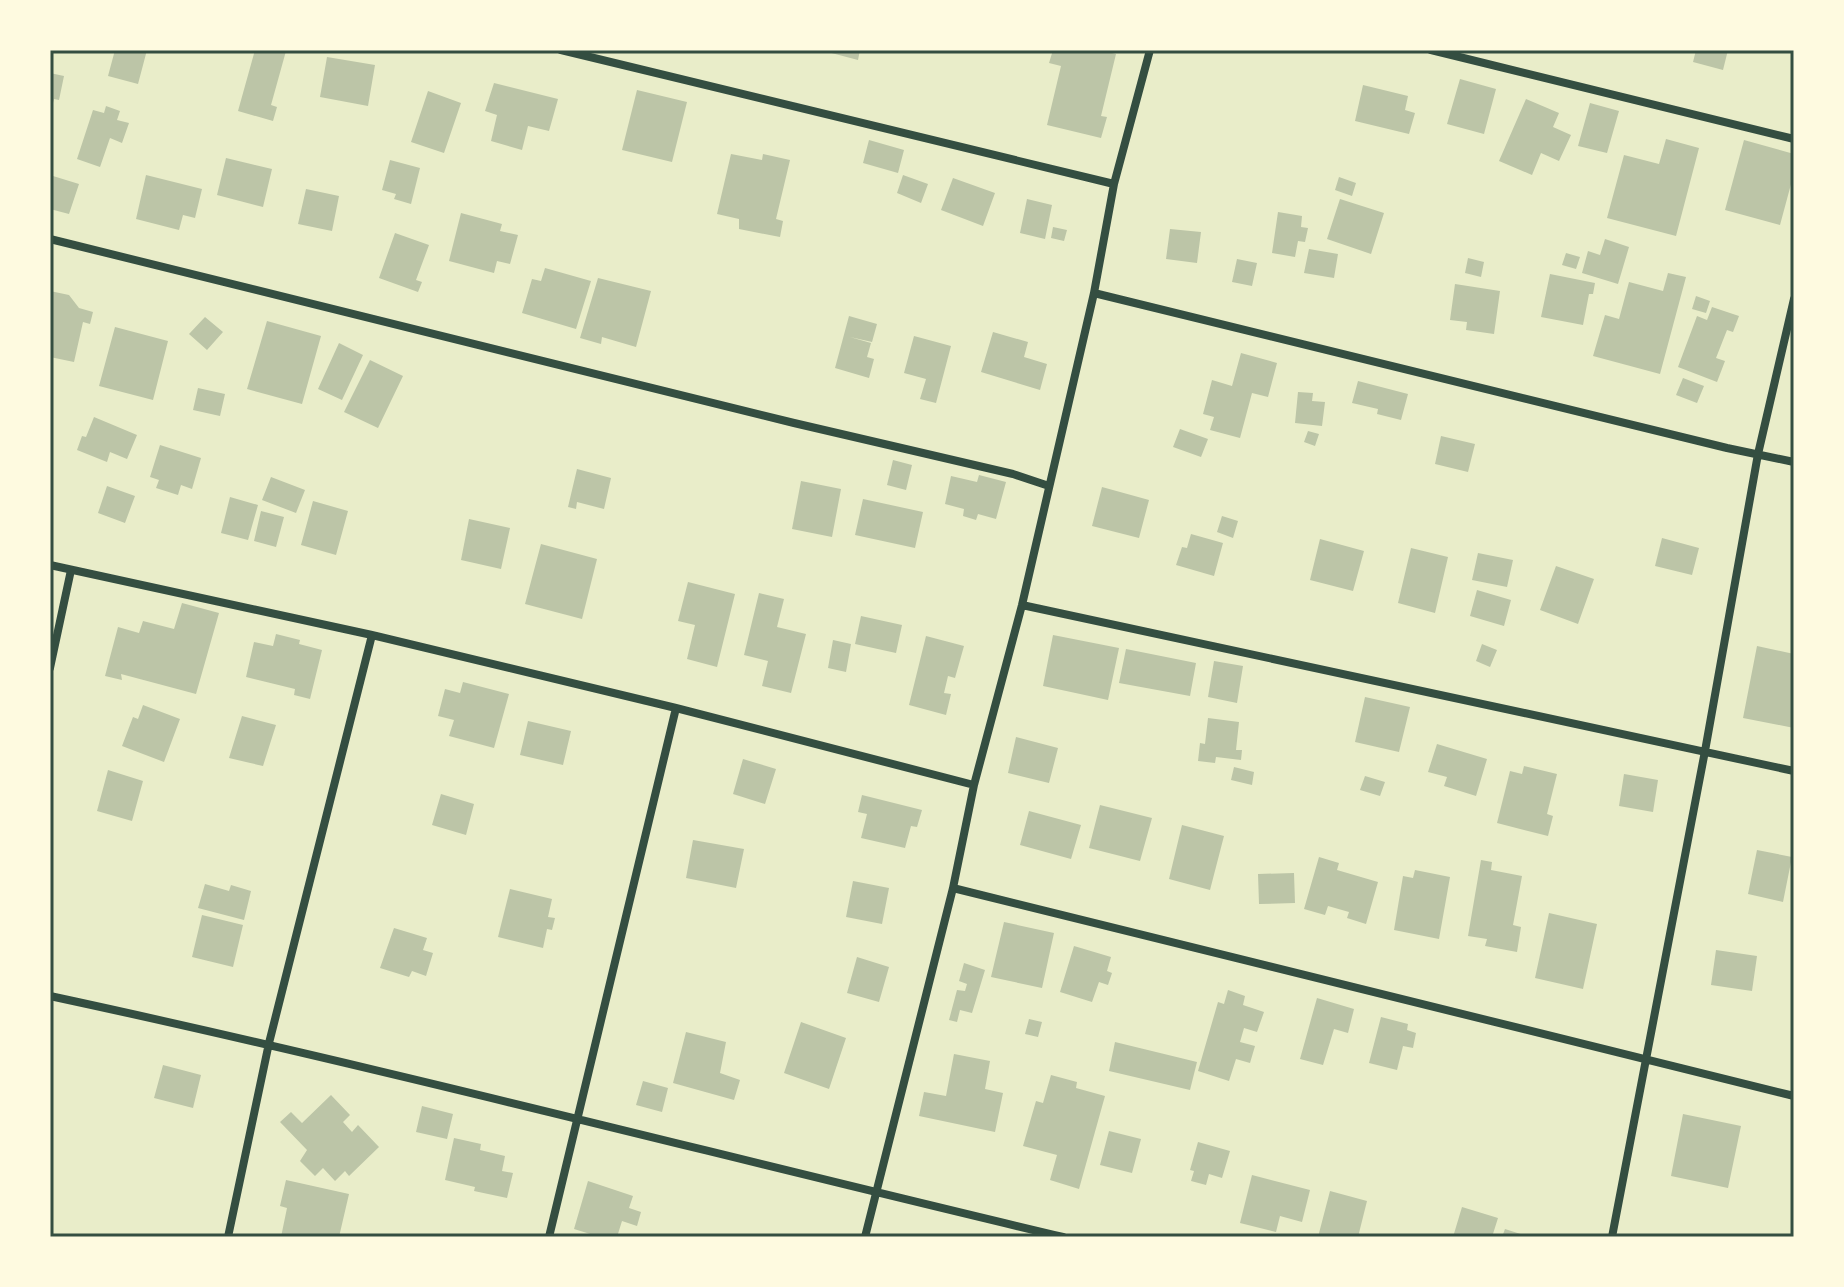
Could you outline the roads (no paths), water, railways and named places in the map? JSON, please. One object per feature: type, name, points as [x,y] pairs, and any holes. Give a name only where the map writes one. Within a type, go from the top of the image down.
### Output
[{"type":"street","points":[[561,50],[1114,184]]},
{"type":"street","points":[[865,1237],[953,888],[974,785],[1022,605],[1094,293],[1114,184],[1150,50]]},
{"type":"street","points":[[1431,50],[1794,139]]},
{"type":"street","points":[[50,239],[763,416],[1013,474],[1049,486]]},
{"type":"street","points":[[1094,293],[1794,462]]},
{"type":"street","points":[[1612,1237],[1758,454],[1794,299]]},
{"type":"street","points":[[50,565],[372,635],[676,708],[974,785]]},
{"type":"street","points":[[50,668],[71,570]]},
{"type":"street","points":[[1022,605],[1794,771]]},
{"type":"street","points":[[228,1237],[269,1043],[372,635]]},
{"type":"street","points":[[549,1237],[676,708]]},
{"type":"street","points":[[953,888],[1794,1096]]},
{"type":"street","points":[[50,996],[269,1043],[578,1121],[1063,1237]]}]
